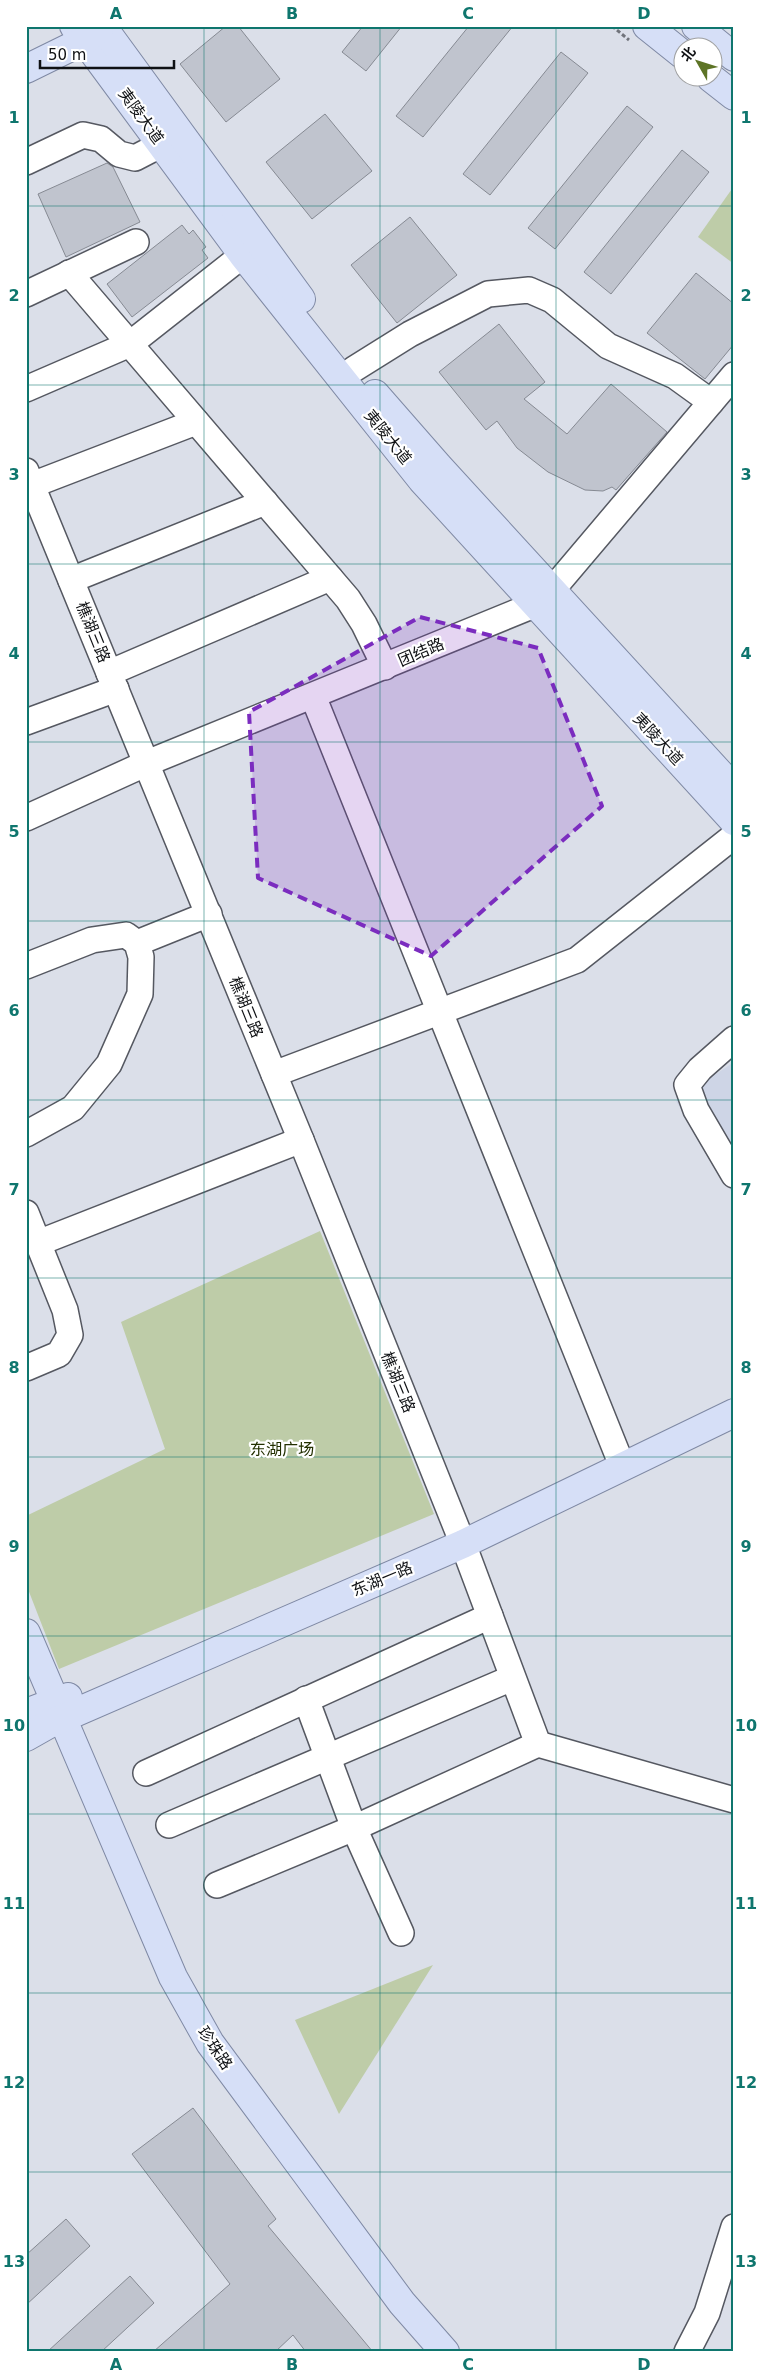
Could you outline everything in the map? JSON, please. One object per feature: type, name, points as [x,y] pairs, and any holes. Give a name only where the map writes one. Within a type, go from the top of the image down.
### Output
[{"type":"main road","points":[[647,26],[672,46]]},
{"type":"main road","points":[[696,26],[734,57]]},
{"type":"main road","points":[[26,69],[93,29]]},
{"type":"main road","name":"夷陵大道","points":[[93,29],[162,144],[243,256],[422,480],[734,789]]},
{"type":"main road","name":"夷陵大道","points":[[93,29],[354,369],[438,466],[547,602],[734,821]]},
{"type":"main road","points":[[722,87],[734,96]]},
{"type":"main road","points":[[459,1536],[734,1394]]},
{"type":"main road","points":[[39,1719],[459,1536],[734,1412]]},
{"type":"main road","points":[[26,1633],[39,1719]]},
{"type":"main road","points":[[26,1669],[39,1719]]},
{"type":"main road","name":"珍珠路","points":[[39,1719],[157,1984],[196,2053],[388,2315],[421,2352]]},
{"type":"main road","name":"珍珠路","points":[[39,1719],[173,1977],[210,2044],[402,2303],[445,2352]]},
{"type":"street","points":[[26,162],[83,135],[101,140],[119,154],[135,158],[162,144]]},
{"type":"street","points":[[26,294],[136,242]]},
{"type":"street","points":[[26,389],[130,344],[243,256]]},
{"type":"street","points":[[69,273],[348,599],[364,624],[385,667]]},
{"type":"street","points":[[354,369],[410,334],[488,294],[529,290],[552,300],[608,346],[675,376],[711,402]]},
{"type":"street","name":"团结路","points":[[26,831],[150,769],[385,667],[547,602],[734,375]]},
{"type":"street","name":"团结路","points":[[26,818],[317,706],[547,602],[734,393]]},
{"type":"street","points":[[29,478],[196,422]]},
{"type":"street","name":"樵湖三路","points":[[29,478],[274,1074],[459,1536],[538,1744]]},
{"type":"street","points":[[71,580],[265,502]]},
{"type":"street","points":[[26,722],[330,578]]},
{"type":"street","points":[[317,706],[617,1453]]},
{"type":"street","points":[[274,1074],[576,960],[734,836]]},
{"type":"street","points":[[137,942],[209,914]]},
{"type":"street","points":[[26,966],[92,940],[126,935],[137,942],[142,958],[140,994],[109,1064],[73,1108],[26,1134]]},
{"type":"street","points":[[734,1039],[700,1069],[688,1085],[696,1110],[734,1175]]},
{"type":"street","points":[[38,1243],[300,1140]]},
{"type":"street","points":[[26,1213],[65,1310],[70,1336],[60,1354],[26,1368]]},
{"type":"street","points":[[146,1772],[490,1616]]},
{"type":"street","points":[[169,1824],[512,1678]]},
{"type":"street","points":[[306,1699],[354,1828],[401,1934]]},
{"type":"street","points":[[217,1885],[354,1828],[538,1744],[734,1800]]},
{"type":"street","points":[[687,2352],[708,2313],[734,2227]]},
{"type":"highlighted area","points":[[420,617],[538,648],[602,806],[431,956],[258,878],[249,712]]},
{"type":"shaded area","points":[[734,1062],[734,1196],[676,1101]]},
{"type":"green space","points":[[734,186],[734,264],[698,237]]},
{"type":"green space","name":"东湖广场","points":[[320,1231],[434,1514],[59,1669],[26,1584],[26,1516],[165,1449],[121,1322]]},
{"type":"green space","points":[[433,1965],[339,2114],[295,2020]]},
{"type":"building","points":[[226,26],[238,26],[280,79],[226,122],[180,64]]},
{"type":"building","points":[[363,26],[402,26],[366,71],[342,52]]},
{"type":"building","points":[[469,26],[513,26],[423,137],[396,116]]},
{"type":"building","points":[[561,52],[588,73],[490,195],[463,174]]},
{"type":"building","points":[[627,106],[653,127],[555,249],[528,228]]},
{"type":"building","points":[[325,114],[372,171],[312,219],[266,162]]},
{"type":"building","points":[[682,150],[709,172],[611,294],[584,272]]},
{"type":"building","points":[[107,163],[113,167],[140,222],[66,257],[38,194]]},
{"type":"building","points":[[410,217],[457,275],[397,323],[351,265]]},
{"type":"building","points":[[182,225],[189,234],[193,230],[206,247],[202,250],[208,258],[132,317],[107,284]]},
{"type":"building","points":[[696,273],[734,304],[734,344],[705,379],[647,333]]},
{"type":"building","points":[[499,324],[545,382],[524,399],[567,434],[611,384],[667,432],[616,490],[612,487],[603,491],[585,490],[548,472],[517,448],[497,421],[486,430],[439,372]]},
{"type":"building","points":[[193,2108],[276,2219],[268,2226],[373,2352],[306,2352],[293,2335],[275,2352],[153,2352],[230,2284],[132,2154]]},
{"type":"building","points":[[66,2219],[90,2246],[26,2305],[26,2255]]},
{"type":"building","points":[[130,2276],[154,2303],[101,2352],[47,2352]]}]
